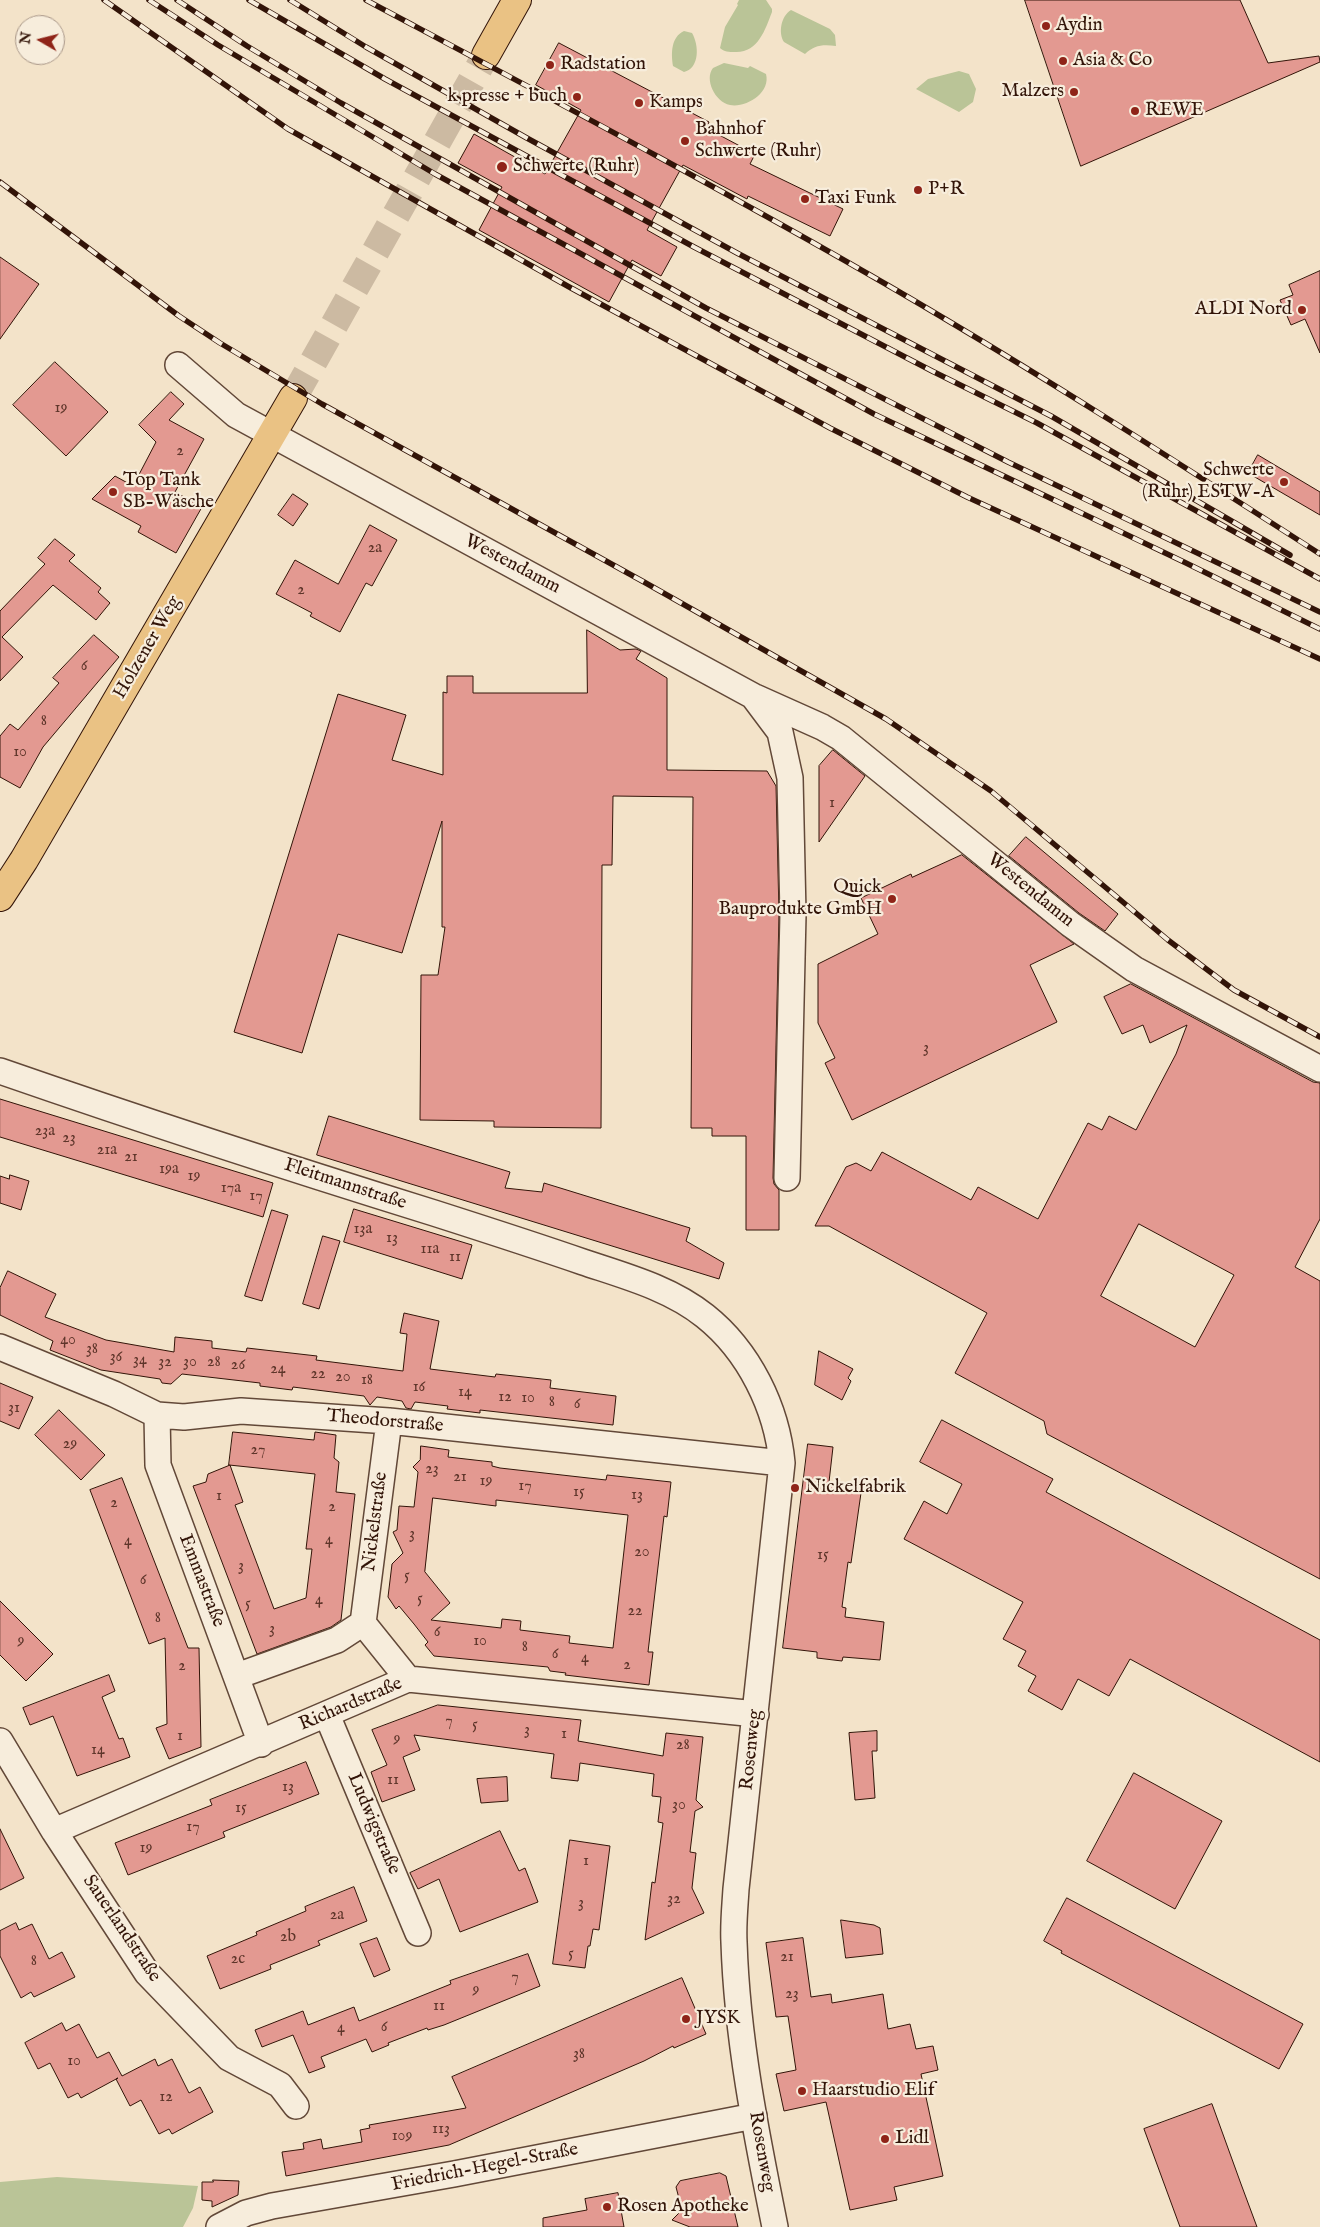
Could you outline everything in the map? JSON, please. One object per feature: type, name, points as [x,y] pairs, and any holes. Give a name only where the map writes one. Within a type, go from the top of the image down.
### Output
[{"type":"main road","points":[[486,56],[517,0]]},
{"type":"main road","name":"Holzener Weg","points":[[0,896],[24,860],[293,398]]},
{"type":"street","name":"Westendamm","points":[[178,365],[236,416],[753,696],[822,727],[841,738],[1070,924],[1134,969],[1320,1069]]},
{"type":"street","name":"Westendamm","points":[[753,696],[780,732],[790,778],[793,914],[787,1178]]},
{"type":"street","name":"Fleitmannstraße","points":[[0,1071],[494,1232],[659,1288],[687,1304]]},
{"type":"street","name":"Rosenweg","points":[[687,1304],[705,1316],[725,1335],[753,1373],[771,1410],[780,1438],[782,1464],[736,1889],[734,1941],[741,2032],[754,2116],[776,2227]]},
{"type":"street","name":"Theodorstraße","points":[[0,1347],[114,1394],[156,1415],[184,1417],[241,1411],[389,1421],[782,1464]]},
{"type":"street","name":"Emmastraße","points":[[156,1415],[158,1465],[261,1744]]},
{"type":"street","name":"Nickelstraße","points":[[363,1623],[389,1421]]},
{"type":"street","points":[[237,1676],[337,1640],[363,1623],[408,1679]]},
{"type":"street","name":"Richardstraße","points":[[54,1831],[261,1744],[408,1679],[756,1714]]},
{"type":"street","name":"Ludwigstraße","points":[[328,1715],[418,1933]]},
{"type":"street","name":"Sauerlandstraße","points":[[0,1741],[54,1831],[147,1972],[229,2058],[280,2085],[296,2106]]},
{"type":"street","name":"Friedrich-Hegel-Straße","points":[[219,2227],[246,2213],[272,2206],[454,2174],[754,2116]]},
{"type":"green space","points":[[739,0],[766,0],[772,12],[763,33],[755,45],[743,51],[727,52],[720,48],[725,27]]},
{"type":"green space","points":[[791,10],[830,29],[835,35],[836,46],[819,46],[805,54],[784,42],[781,34],[781,25],[785,16]]},
{"type":"green space","points":[[684,31],[692,33],[696,44],[697,56],[693,66],[684,72],[673,66],[672,56],[674,41]]},
{"type":"green space","points":[[724,63],[748,68],[750,66],[766,74],[767,81],[761,93],[750,102],[743,104],[730,105],[720,100],[712,90],[710,78],[713,68]]},
{"type":"green space","points":[[959,71],[969,74],[976,89],[973,102],[959,112],[916,89],[928,79]]},
{"type":"green space","points":[[57,2177],[198,2186],[193,2208],[183,2227],[0,2227],[0,2182]]},
{"type":"building","name":"REWE","points":[[1025,0],[1240,0],[1268,63],[1319,56],[1320,62],[1081,166]]},
{"type":"building","points":[[559,43],[709,122],[706,128],[755,154],[750,164],[843,209],[830,236],[748,196],[747,199],[683,165],[647,230],[677,247],[661,276],[632,260],[609,302],[479,230],[502,187],[458,163],[474,134],[545,174],[581,110],[536,85]]},
{"type":"building","points":[[0,257],[39,284],[0,339]]},
{"type":"building","name":"ALDI Nord","points":[[1320,271],[1320,353],[1305,319],[1291,325],[1280,300],[1293,295],[1289,285]]},
{"type":"building","points":[[55,362],[108,412],[66,456],[13,405]]},
{"type":"building","points":[[171,392],[184,404],[169,420],[204,439],[175,492],[202,507],[176,553],[138,532],[141,526],[92,499],[115,476],[133,486],[156,442],[139,425]]},
{"type":"building","name":"Schwerte (Ruhr) ESTW-A","points":[[1258,455],[1320,492],[1320,515],[1248,473]]},
{"type":"building","points":[[293,494],[308,504],[293,526],[278,515]]},
{"type":"building","points":[[370,525],[397,540],[372,586],[366,583],[340,632],[310,616],[312,613],[276,594],[295,560],[338,584]]},
{"type":"building","points":[[55,539],[75,555],[69,561],[101,588],[98,592],[110,603],[96,620],[53,585],[2,637],[23,657],[0,681],[0,611],[45,564],[38,558]]},
{"type":"building","points":[[587,630],[620,650],[636,649],[641,651],[636,659],[667,678],[667,770],[767,771],[776,786],[779,914],[773,1178],[774,1184],[779,1190],[779,1230],[746,1230],[746,1136],[712,1136],[712,1128],[691,1128],[693,797],[613,796],[612,865],[602,865],[601,1128],[494,1127],[494,1121],[420,1120],[421,975],[438,975],[445,927],[442,927],[442,821],[402,953],[338,934],[302,1053],[234,1032],[338,694],[406,715],[392,760],[443,775],[443,692],[447,693],[447,676],[473,676],[473,693],[587,693]]},
{"type":"building","points":[[94,635],[119,657],[43,747],[20,788],[0,777],[0,736],[10,724],[18,730],[59,683],[53,678]]},
{"type":"building","points":[[833,750],[865,776],[819,842],[819,766]]},
{"type":"building","points":[[1026,837],[1118,914],[1105,931],[1079,913],[1009,856]]},
{"type":"building","points":[[962,855],[1074,944],[1030,965],[1057,1022],[852,1120],[825,1063],[835,1058],[818,1023],[818,964],[878,934],[861,898],[911,874],[912,877]]},
{"type":"building","points":[[1131,984],[1313,1082],[1320,1083],[1320,1219],[1295,1267],[1320,1281],[1320,1579],[1047,1434],[1044,1421],[955,1373],[987,1313],[829,1226],[815,1226],[846,1167],[856,1163],[871,1171],[882,1152],[971,1200],[978,1187],[1038,1219],[1088,1123],[1102,1130],[1109,1116],[1136,1130],[1176,1054],[1187,1025],[1150,1043],[1143,1025],[1122,1034],[1104,997]],"holes":[[[1139,1224],[1234,1275],[1195,1347],[1101,1296]]]},
{"type":"building","points":[[0,1099],[273,1183],[263,1217],[0,1137]]},
{"type":"building","points":[[329,1116],[510,1172],[505,1188],[542,1192],[544,1183],[690,1228],[686,1241],[724,1263],[719,1279],[317,1155]]},
{"type":"building","points":[[10,1175],[29,1181],[21,1210],[0,1203],[0,1176],[9,1179]]},
{"type":"building","points":[[354,1209],[472,1245],[462,1279],[344,1242]]},
{"type":"building","points":[[272,1210],[288,1215],[262,1301],[245,1296]]},
{"type":"building","points":[[323,1236],[340,1241],[319,1309],[303,1304]]},
{"type":"building","points":[[8,1271],[56,1294],[45,1317],[106,1340],[174,1352],[175,1337],[212,1341],[212,1348],[246,1352],[247,1348],[317,1356],[316,1360],[403,1371],[407,1334],[400,1333],[404,1313],[439,1321],[430,1369],[495,1377],[496,1374],[551,1380],[550,1388],[616,1396],[613,1425],[480,1410],[480,1413],[447,1409],[448,1406],[415,1402],[411,1409],[406,1408],[402,1401],[377,1397],[370,1405],[364,1396],[293,1387],[292,1390],[260,1386],[260,1383],[182,1374],[171,1384],[162,1383],[160,1379],[101,1370],[50,1350],[53,1341],[0,1315],[0,1288]]},
{"type":"building","points":[[819,1351],[853,1369],[848,1378],[851,1381],[842,1400],[815,1385]]},
{"type":"building","points":[[0,1383],[33,1397],[19,1429],[0,1421]]},
{"type":"building","points":[[59,1410],[105,1455],[81,1480],[35,1435]]},
{"type":"building","points":[[942,1420],[1053,1479],[1046,1492],[1320,1640],[1320,1762],[1130,1659],[1109,1696],[1078,1679],[1062,1710],[1028,1691],[1036,1676],[1018,1666],[1026,1651],[1003,1639],[1023,1602],[904,1539],[924,1501],[947,1514],[962,1484],[920,1462]]},
{"type":"building","points":[[233,1432],[314,1440],[315,1432],[336,1435],[334,1458],[339,1462],[336,1492],[355,1494],[341,1620],[331,1627],[257,1654],[193,1486],[206,1482],[208,1474],[230,1465]],"holes":[[[230,1465],[315,1474],[306,1549],[312,1549],[306,1598],[274,1609],[235,1505],[243,1502]]]},
{"type":"building","points":[[808,1444],[833,1447],[829,1482],[862,1486],[851,1563],[848,1562],[842,1607],[846,1608],[845,1617],[884,1622],[880,1660],[843,1657],[842,1661],[817,1658],[817,1652],[783,1648]]},
{"type":"building","points":[[421,1446],[449,1450],[448,1457],[492,1462],[492,1466],[500,1468],[606,1480],[607,1475],[671,1482],[667,1517],[664,1516],[648,1652],[653,1652],[649,1685],[565,1675],[566,1673],[550,1671],[548,1667],[434,1656],[425,1645],[428,1642],[414,1624],[399,1606],[396,1609],[388,1597],[392,1564],[403,1553],[393,1532],[397,1530],[399,1506],[414,1507],[418,1472],[413,1467],[420,1460]],"holes":[[[433,1498],[496,1506],[496,1500],[628,1515],[613,1648],[569,1643],[570,1636],[520,1630],[521,1621],[502,1619],[501,1628],[431,1620],[450,1603],[425,1572]]]},
{"type":"building","points":[[122,1478],[188,1648],[199,1648],[201,1747],[169,1759],[156,1728],[167,1724],[165,1638],[149,1644],[90,1490]]},
{"type":"building","points":[[0,1601],[53,1654],[26,1681],[0,1655]]},
{"type":"building","points":[[109,1675],[115,1691],[102,1697],[119,1739],[123,1738],[130,1757],[77,1776],[53,1716],[30,1725],[23,1708]]},
{"type":"building","points":[[438,1705],[581,1720],[578,1741],[663,1756],[666,1733],[703,1737],[696,1800],[703,1807],[695,1811],[690,1852],[696,1853],[692,1888],[704,1913],[645,1940],[652,1882],[655,1883],[663,1823],[658,1822],[661,1797],[652,1796],[654,1774],[580,1763],[578,1781],[551,1778],[554,1754],[414,1735],[420,1750],[403,1757],[415,1790],[382,1802],[371,1772],[387,1765],[372,1730]]},
{"type":"building","points":[[877,1731],[877,1751],[872,1751],[875,1798],[855,1800],[849,1733]]},
{"type":"building","points":[[306,1762],[319,1794],[223,1832],[225,1837],[128,1875],[115,1843],[212,1805],[210,1800]]},
{"type":"building","points":[[1134,1773],[1222,1821],[1175,1909],[1087,1861]]},
{"type":"building","points":[[507,1777],[508,1801],[481,1803],[477,1779]]},
{"type":"building","points":[[0,1829],[24,1878],[0,1890]]},
{"type":"building","points":[[500,1831],[519,1871],[525,1868],[538,1902],[460,1932],[439,1879],[418,1889],[410,1873]]},
{"type":"building","points":[[570,1840],[610,1846],[599,1930],[593,1929],[585,1968],[553,1964]]},
{"type":"building","points":[[354,1887],[367,1921],[318,1941],[320,1945],[270,1965],[271,1969],[220,1989],[207,1956],[257,1935],[256,1932],[306,1911],[305,1907]]},
{"type":"building","points":[[1067,1898],[1303,2024],[1279,2069],[1061,1953],[1062,1951],[1044,1941]]},
{"type":"building","points":[[841,1920],[874,1925],[880,1928],[883,1954],[846,1958]]},
{"type":"building","points":[[16,1923],[19,1930],[32,1924],[49,1959],[62,1952],[75,1977],[34,1997],[31,1992],[21,1998],[0,1956],[0,1931]]},
{"type":"building","points":[[377,1938],[390,1970],[374,1977],[360,1944]]},
{"type":"building","name":"Lidl","points":[[803,1938],[811,1997],[831,1994],[832,2003],[883,1994],[888,2029],[910,2024],[916,2049],[933,2046],[938,2070],[921,2074],[943,2176],[894,2187],[897,2200],[850,2210],[826,2102],[784,2111],[776,2074],[796,2070],[788,2016],[776,2017],[766,1943]]},
{"type":"building","points":[[528,1954],[540,1986],[444,2025],[428,2030],[427,2028],[388,2043],[389,2045],[372,2052],[366,2039],[321,2057],[325,2067],[309,2073],[293,2035],[262,2047],[255,2030],[303,2011],[308,2025],[354,2007],[359,2021],[451,1984],[450,1981]]},
{"type":"building","points":[[682,1978],[706,2034],[674,2048],[673,2046],[644,2061],[449,2145],[286,2176],[282,2152],[304,2149],[303,2143],[321,2139],[323,2149],[362,2142],[360,2130],[370,2128],[369,2125],[466,2108],[452,2077]]},
{"type":"building","points":[[62,2023],[66,2031],[79,2024],[97,2058],[109,2052],[122,2076],[155,2059],[158,2066],[172,2059],[189,2093],[200,2087],[213,2112],[172,2134],[169,2129],[159,2134],[141,2100],[130,2106],[116,2079],[81,2098],[78,2093],[68,2098],[50,2063],[38,2069],[25,2043]]},
{"type":"building","points":[[1212,2104],[1257,2227],[1180,2227],[1144,2129]]},
{"type":"building","points":[[720,2173],[726,2176],[738,2227],[690,2227],[672,2220],[682,2210],[676,2187],[680,2181]]},
{"type":"building","points":[[213,2180],[239,2181],[238,2195],[212,2207],[212,2201],[202,2200],[202,2182],[213,2182]]},
{"type":"building","points":[[618,2193],[624,2227],[543,2227],[543,2218],[587,2210],[585,2199]]},
{"type":"tunnel","points":[[293,398],[486,55]]},
{"type":"railway","points":[[104,0],[288,129],[571,288],[830,428],[967,497],[1320,659]]},
{"type":"railway","points":[[149,0],[218,45],[435,174],[874,414],[1320,629]]},
{"type":"railway","points":[[177,0],[247,46],[341,103],[706,308],[1008,462],[1320,612]]},
{"type":"railway","points":[[249,0],[385,79],[694,247],[932,371],[1037,423],[1320,579]]},
{"type":"railway","points":[[290,0],[366,47],[525,137],[737,253],[1051,416],[1290,555]]},
{"type":"railway","points":[[366,0],[831,252],[1057,387],[1320,554]]},
{"type":"railway","points":[[0,182],[179,316],[220,343],[322,404],[644,582],[886,719],[991,791],[1168,940],[1234,990],[1320,1037]]},
{"type":"place","name":"Aydin","points":[[1046,26]]},
{"type":"place","name":"Asia & Co","points":[[1063,61]]},
{"type":"place","name":"Radstation","points":[[550,65]]},
{"type":"place","name":"Malzers","points":[[1074,92]]},
{"type":"place","name":"k presse + buch","points":[[577,97]]},
{"type":"place","name":"Kamps","points":[[639,103]]},
{"type":"place","name":"REWE","points":[[1135,111]]},
{"type":"place","name":"Bahnhof Schwerte (Ruhr)","points":[[685,141]]},
{"type":"place","name":"Schwerte (Ruhr)","points":[[502,167]]},
{"type":"place","name":"P+R","points":[[918,190]]},
{"type":"place","name":"Taxi Funk","points":[[805,199]]},
{"type":"place","name":"ALDI Nord","points":[[1302,310]]},
{"type":"place","name":"Schwerte (Ruhr) ESTW-A","points":[[1284,482]]},
{"type":"place","name":"Top Tank SB-Wäsche","points":[[113,492]]},
{"type":"place","name":"Quick Bauprodukte GmbH","points":[[892,899]]},
{"type":"place","name":"Nickelfabrik","points":[[795,1488]]},
{"type":"place","name":"JYSK","points":[[686,2019]]},
{"type":"place","name":"Haarstudio Elif","points":[[802,2091]]},
{"type":"place","name":"Lidl","points":[[885,2139]]},
{"type":"place","name":"Rosen Apotheke","points":[[607,2207]]}]
